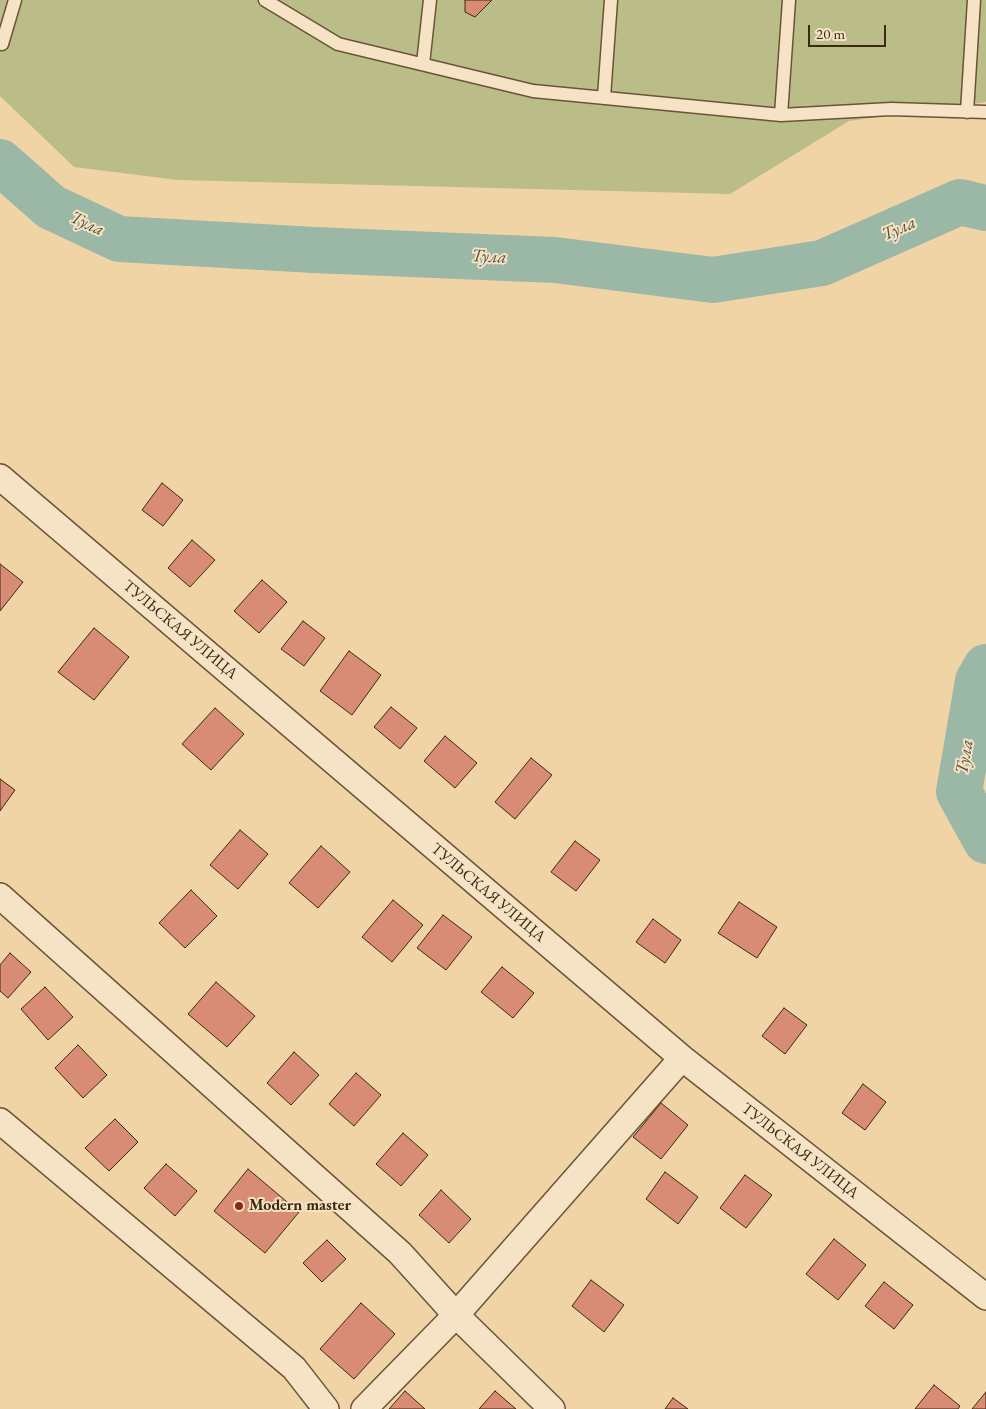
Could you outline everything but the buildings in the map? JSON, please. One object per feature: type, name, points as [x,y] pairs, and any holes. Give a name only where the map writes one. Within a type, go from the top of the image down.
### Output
[{"type":"street","name":"ТУЛЬСКАЯ УЛИЦА","points":[[0,477],[682,1058],[986,1297]]},
{"type":"street","points":[[0,896],[400,1253],[456,1315],[552,1409]]},
{"type":"street","points":[[364,1409],[456,1315],[682,1058]]},
{"type":"street","points":[[0,1121],[294,1368],[326,1409]]},
{"type":"lane","points":[[2,44],[15,0]]},
{"type":"lane","points":[[265,0],[338,44],[533,90],[781,115],[891,109],[986,112]]},
{"type":"lane","points":[[423,64],[430,0]]},
{"type":"lane","points":[[604,97],[611,0]]},
{"type":"lane","points":[[781,115],[788,0]]},
{"type":"lane","points":[[966,112],[974,0]]},
{"type":"green space","points":[[0,0],[986,0],[986,102],[849,121],[730,194],[178,180],[74,167],[0,96]]},
{"type":"waterway","name":"Тула","points":[[0,162],[51,207],[119,239],[314,250],[555,260],[713,280],[822,263],[960,202],[986,208]]},
{"type":"waterway","name":"Тула","points":[[986,667],[978,681],[959,792],[986,841]]},
{"type":"place","name":"Modern master","points":[[239,1206]]}]
